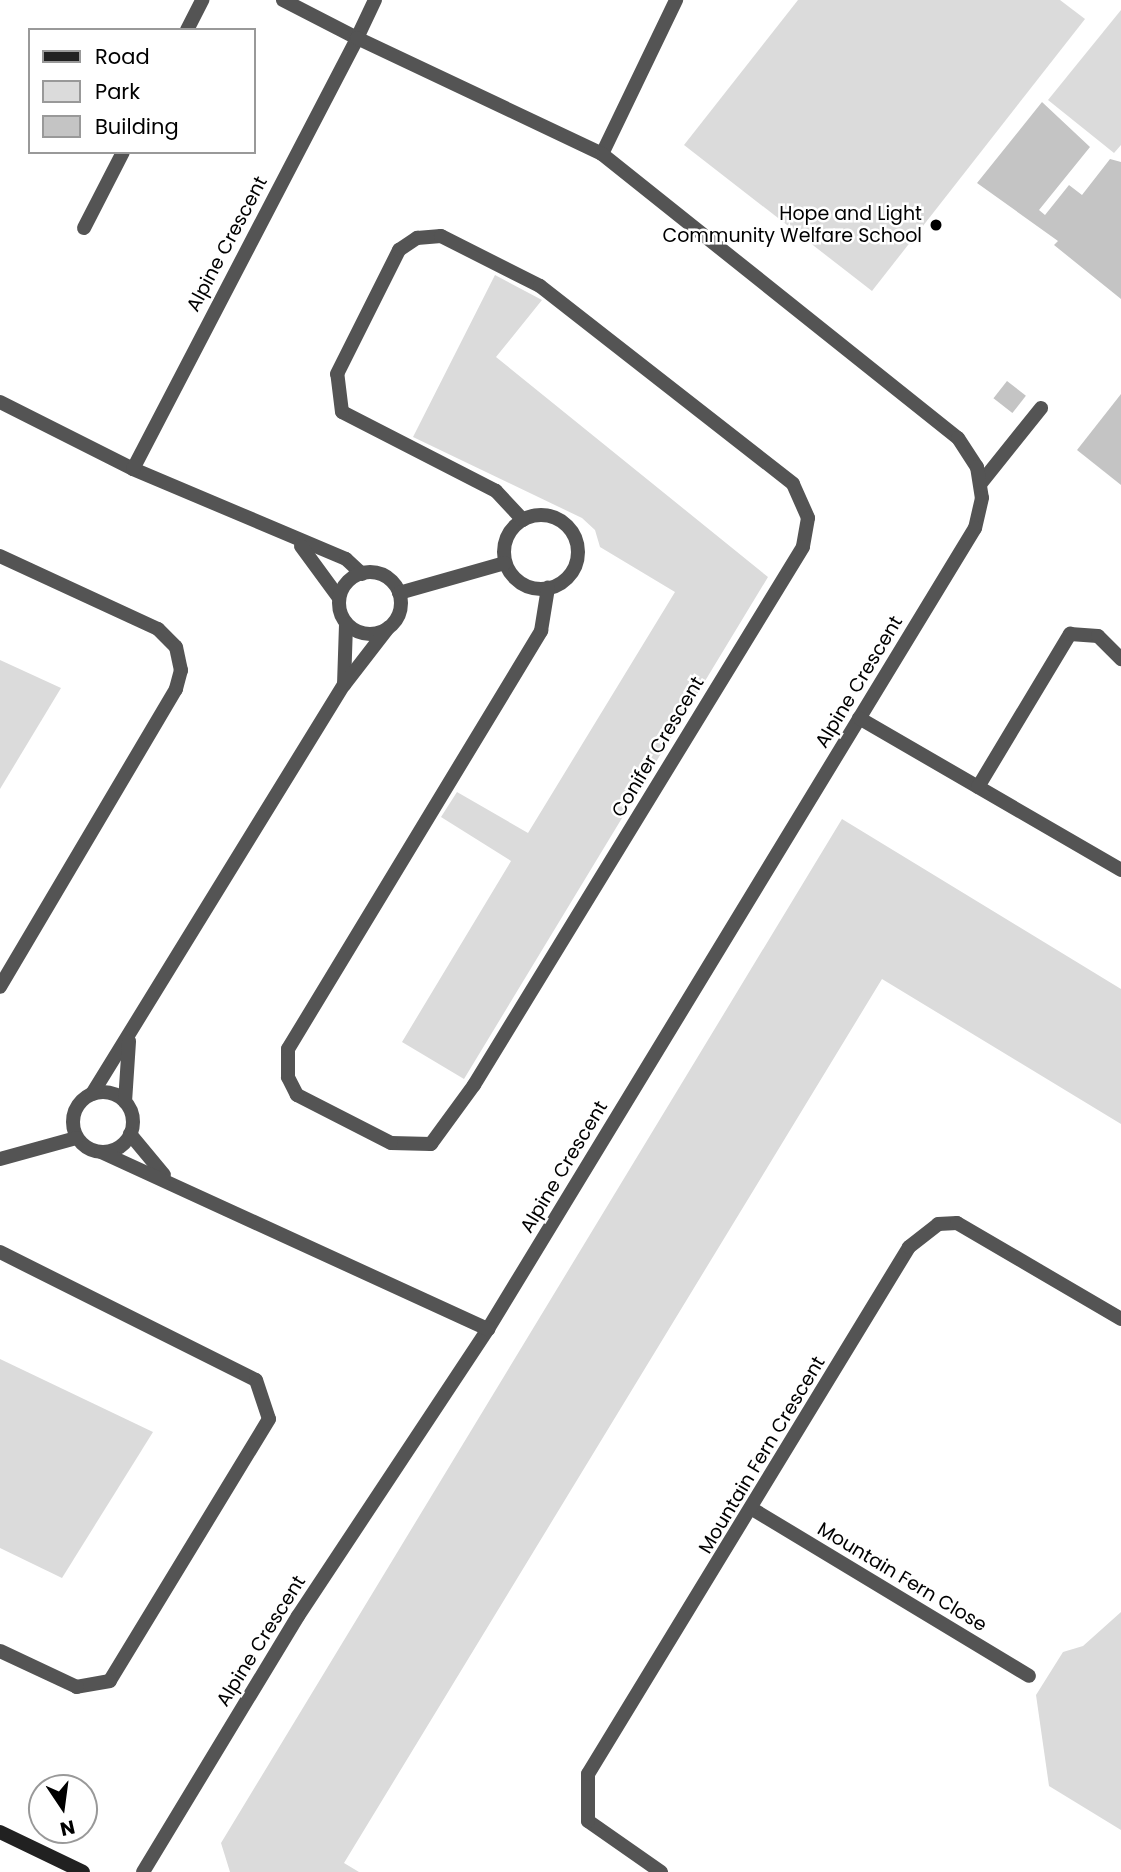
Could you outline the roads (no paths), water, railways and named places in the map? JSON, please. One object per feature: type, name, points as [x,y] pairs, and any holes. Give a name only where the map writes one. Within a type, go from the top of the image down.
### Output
[{"type":"main road","points":[[0,1832],[83,1872]]},
{"type":"street","points":[[188,28],[202,0]]},
{"type":"street","points":[[283,0],[602,154],[958,438],[981,483],[1041,408]]},
{"type":"street","name":"Alpine Crescent","points":[[133,469],[375,0]]},
{"type":"street","points":[[602,154],[676,0]]},
{"type":"street","points":[[84,228],[122,154]]},
{"type":"street","name":"Conifer Crescent","points":[[523,520],[496,491],[342,412],[337,374],[399,250],[417,238],[441,236],[540,286],[793,484],[808,518],[803,547],[474,1085],[431,1144],[391,1143],[297,1095],[288,1077],[288,1049],[541,631],[548,588]]},
{"type":"street","points":[[0,402],[133,469],[301,546],[322,548],[362,573],[388,579],[399,593],[399,612],[344,685],[129,1041],[92,1094],[75,1108],[76,1138]]},
{"type":"street","name":"Alpine Crescent","points":[[143,1872],[298,1616],[488,1329],[975,528],[981,483]]},
{"type":"street","points":[[549,515],[576,540],[569,575],[548,588],[517,580],[505,563],[505,542],[523,520],[549,515]]},
{"type":"street","points":[[301,546],[340,598],[346,624],[344,685]]},
{"type":"street","points":[[0,556],[158,629],[176,647],[181,670],[176,689],[0,987]]},
{"type":"street","points":[[399,593],[505,563]]},
{"type":"street","points":[[340,598],[362,573]]},
{"type":"street","points":[[346,624],[369,634],[388,628]]},
{"type":"street","points":[[978,787],[1070,634],[1098,636],[1121,659]]},
{"type":"street","points":[[859,718],[1121,870]]},
{"type":"street","points":[[125,1102],[129,1041]]},
{"type":"street","points":[[92,1094],[111,1093],[125,1102],[132,1114],[130,1134],[116,1149],[101,1152]]},
{"type":"street","points":[[130,1134],[164,1175]]},
{"type":"street","points":[[0,1159],[76,1138],[101,1152],[164,1175],[488,1329]]},
{"type":"street","name":"Mountain Fern Crescent","points":[[661,1872],[589,1821],[586,1783],[754,1510],[894,1267],[938,1224],[977,1231],[1121,1319]]},
{"type":"street","points":[[0,1252],[256,1380],[269,1419],[110,1681],[77,1687],[0,1651]]},
{"type":"street","name":"Mountain Fern Close","points":[[754,1510],[1029,1676]]},
{"type":"place","name":"Hope and Light Community Welfare School","points":[[936,225]]}]
